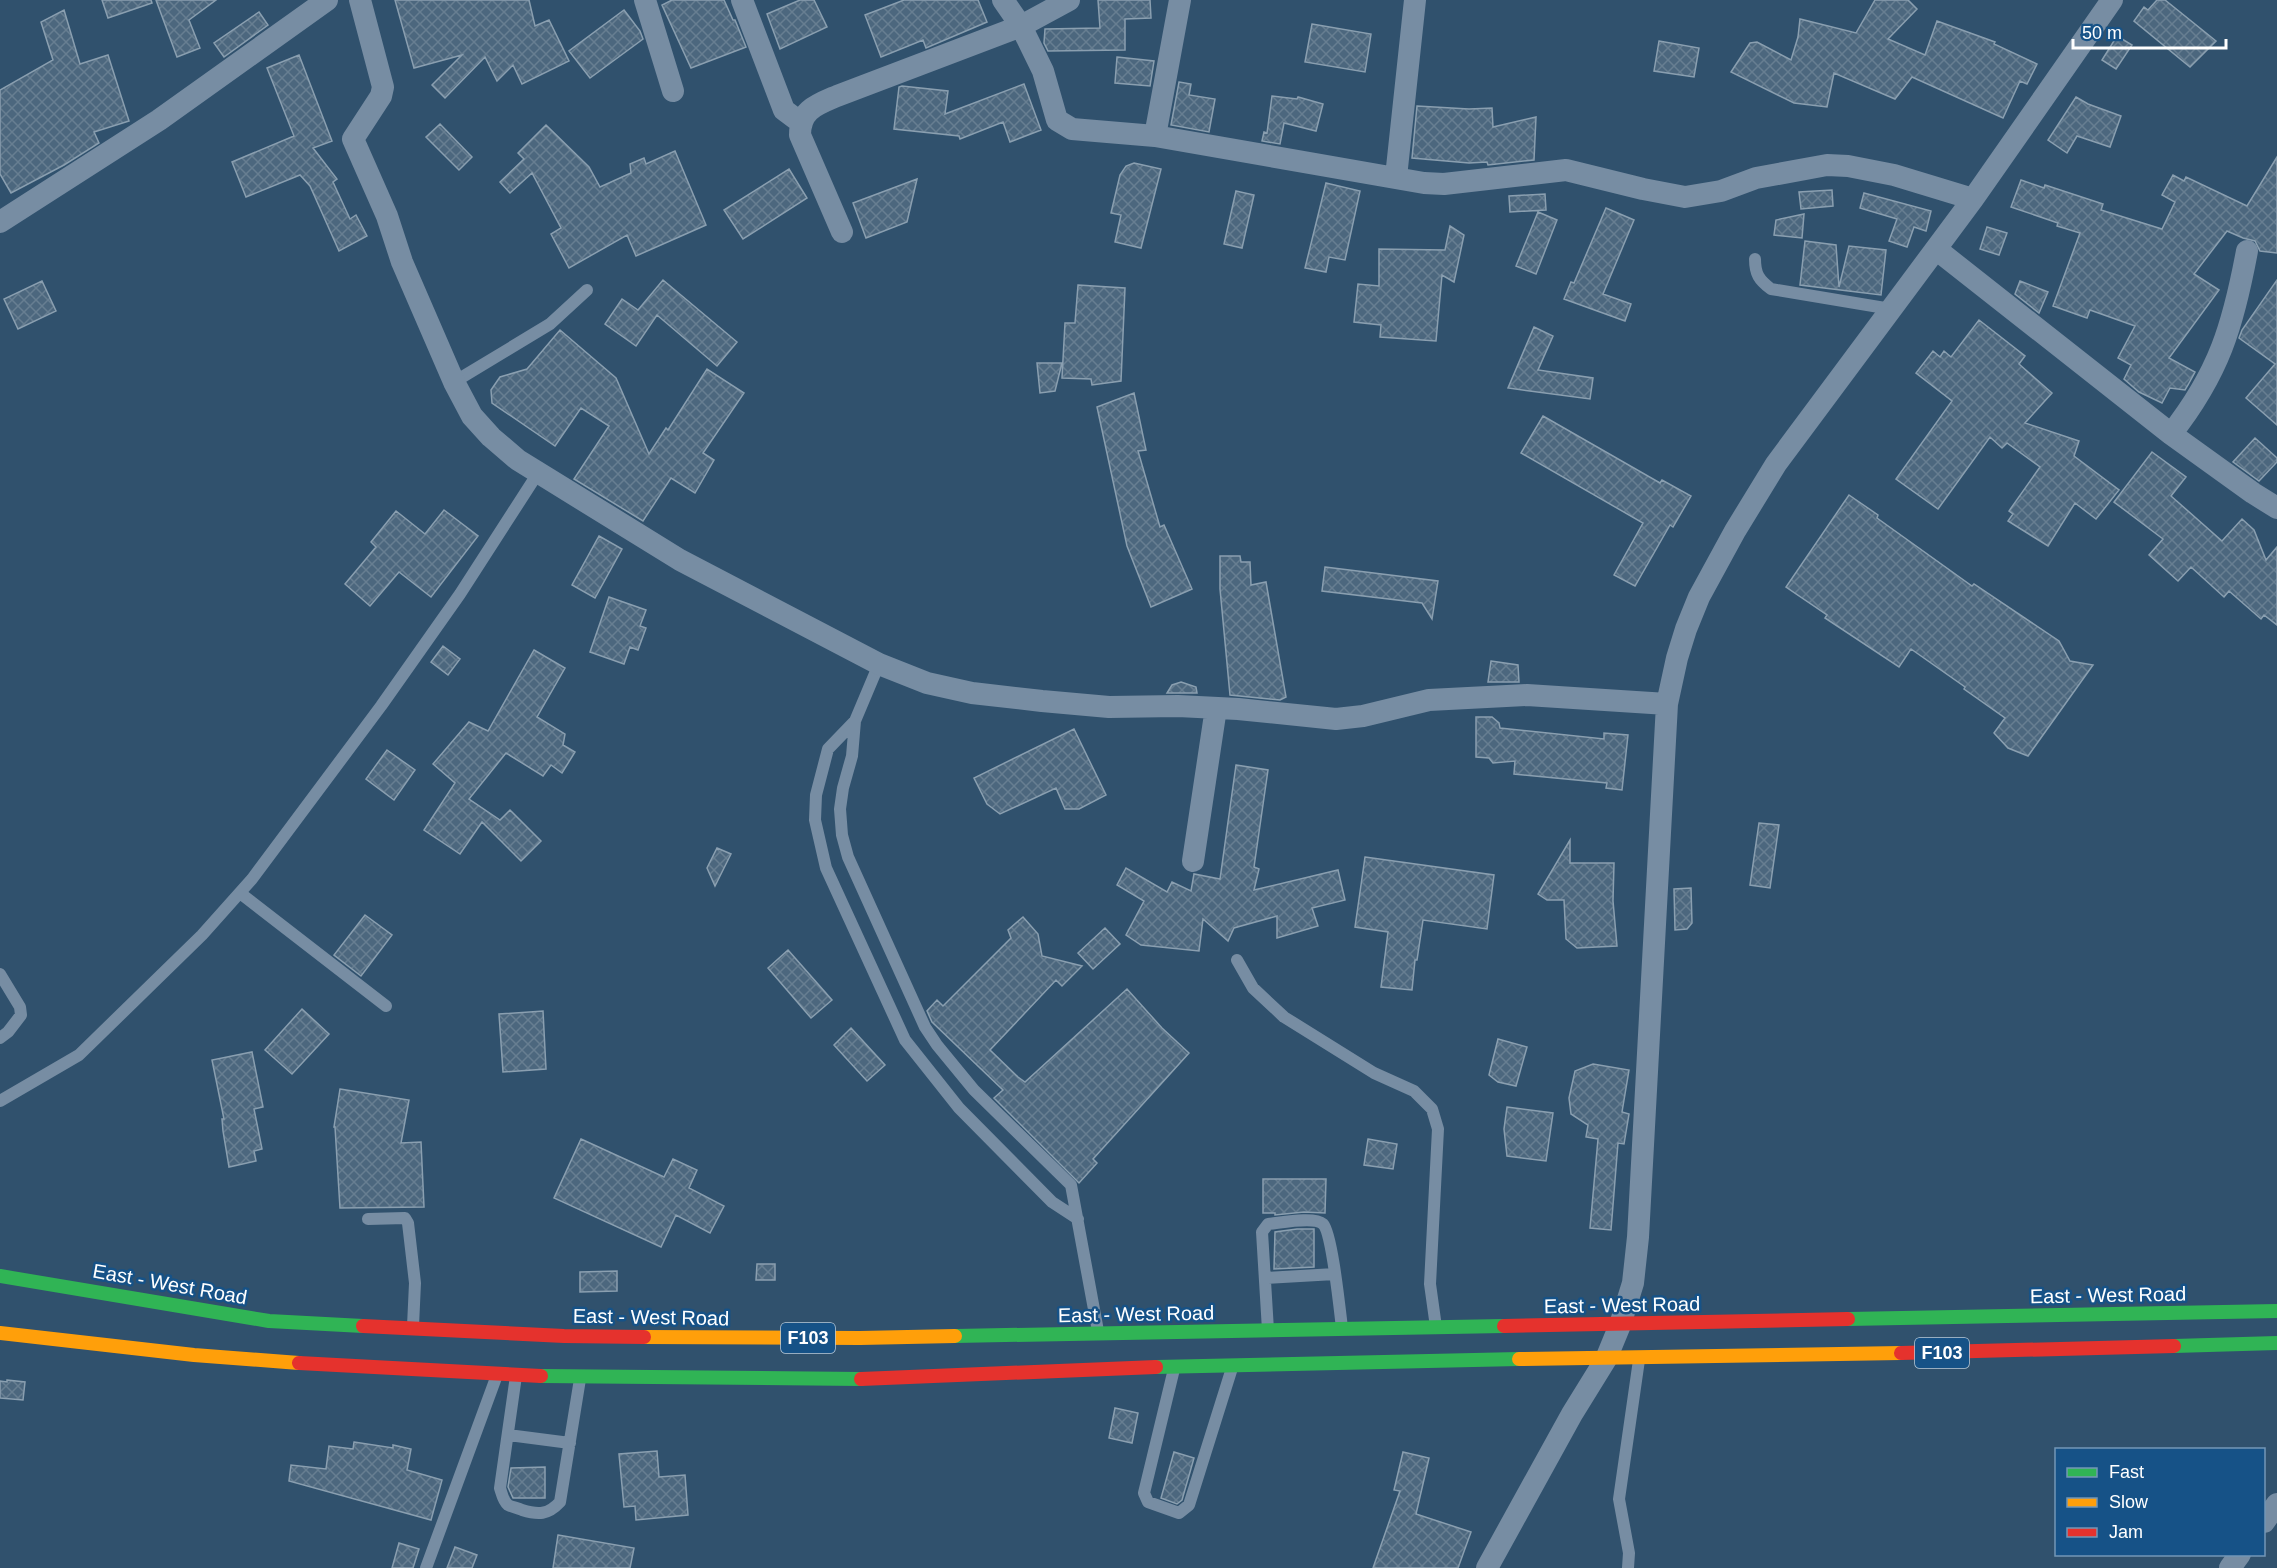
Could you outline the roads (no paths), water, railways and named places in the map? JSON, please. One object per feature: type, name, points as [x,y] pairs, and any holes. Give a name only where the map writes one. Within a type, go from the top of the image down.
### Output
[{"type":"main road","name":"East - West Road","points":[[0,1276],[269,1321],[564,1336],[861,1338],[2277,1311]]},
{"type":"main road","name":"F103","points":[[0,1333],[206,1356],[360,1368],[580,1378],[846,1380],[1234,1364],[2028,1352],[2277,1343]]},
{"type":"street","points":[[0,222],[159,120],[327,0]]},
{"type":"street","points":[[360,0],[383,87],[381,96],[353,139],[387,216],[402,262],[454,381],[472,416],[491,437],[518,460],[680,560],[879,664],[927,683],[972,693],[1109,707],[1215,708],[1336,719],[1364,716],[1429,700],[1527,695],[1667,704]]},
{"type":"street","points":[[645,0],[674,91]]},
{"type":"street","points":[[741,0],[784,110],[800,122]]},
{"type":"street","points":[[1003,0],[1020,26],[1043,71],[1057,120],[1072,129],[1155,136],[1444,184],[1566,170],[1684,197],[1721,191],[1766,176],[1827,165],[1848,166],[1894,175],[1973,199]]},
{"type":"street","points":[[842,232],[800,135],[800,122],[806,113],[837,96],[1020,26],[1069,0]]},
{"type":"street","points":[[1155,136],[1180,0]]},
{"type":"street","points":[[1396,177],[1415,0]]},
{"type":"street","points":[[1487,1568],[1572,1414],[1606,1359],[1620,1325],[1633,1283],[1638,1237],[1667,704],[1686,629],[1713,568],[1776,464],[1973,199],[2112,0]]},
{"type":"street","points":[[1936,249],[2171,434],[2253,494],[2277,508]]},
{"type":"street","points":[[2171,434],[2194,406],[2216,366],[2238,297],[2247,251]]},
{"type":"street","points":[[1193,861],[1215,708]]},
{"type":"street","points":[[2265,1521],[2277,1504]]},
{"type":"lane","points":[[1755,259],[1759,281],[1771,289],[1891,309]]},
{"type":"lane","points":[[454,381],[549,324],[587,290]]},
{"type":"lane","points":[[0,1101],[79,1055],[202,935],[240,892],[286,835],[381,706],[460,594],[538,473]]},
{"type":"lane","points":[[879,664],[855,721],[852,756],[843,788],[840,808],[842,835],[848,857],[925,1027],[937,1045],[974,1090],[1071,1185],[1098,1334]]},
{"type":"lane","points":[[855,721],[828,749],[816,795],[815,820],[826,868],[905,1040],[959,1108],[1052,1202],[1078,1219]]},
{"type":"lane","points":[[240,892],[386,1006]]},
{"type":"lane","points":[[1238,960],[1253,988],[1284,1017],[1374,1073],[1414,1092],[1432,1109],[1438,1129],[1431,1284],[1436,1328]]},
{"type":"lane","points":[[878,980],[899,970]]},
{"type":"lane","points":[[0,974],[20,1007],[21,1015],[8,1032],[0,1038]]},
{"type":"lane","points":[[368,1219],[405,1218],[408,1223],[416,1283],[412,1329]]},
{"type":"lane","points":[[1268,1331],[1262,1232],[1268,1224],[1306,1220],[1323,1224],[1326,1229],[1343,1330]]},
{"type":"lane","points":[[1265,1278],[1335,1274]]},
{"type":"lane","points":[[1628,1568],[1629,1553],[1618,1499],[1639,1358]]},
{"type":"lane","points":[[1175,1366],[1144,1493],[1148,1502],[1179,1513],[1189,1505],[1234,1364]]},
{"type":"lane","points":[[426,1568],[497,1374]]},
{"type":"lane","points":[[516,1375],[500,1488],[503,1499],[508,1505],[544,1514],[561,1502],[580,1378]]},
{"type":"lane","points":[[508,1435],[570,1443]]}]
